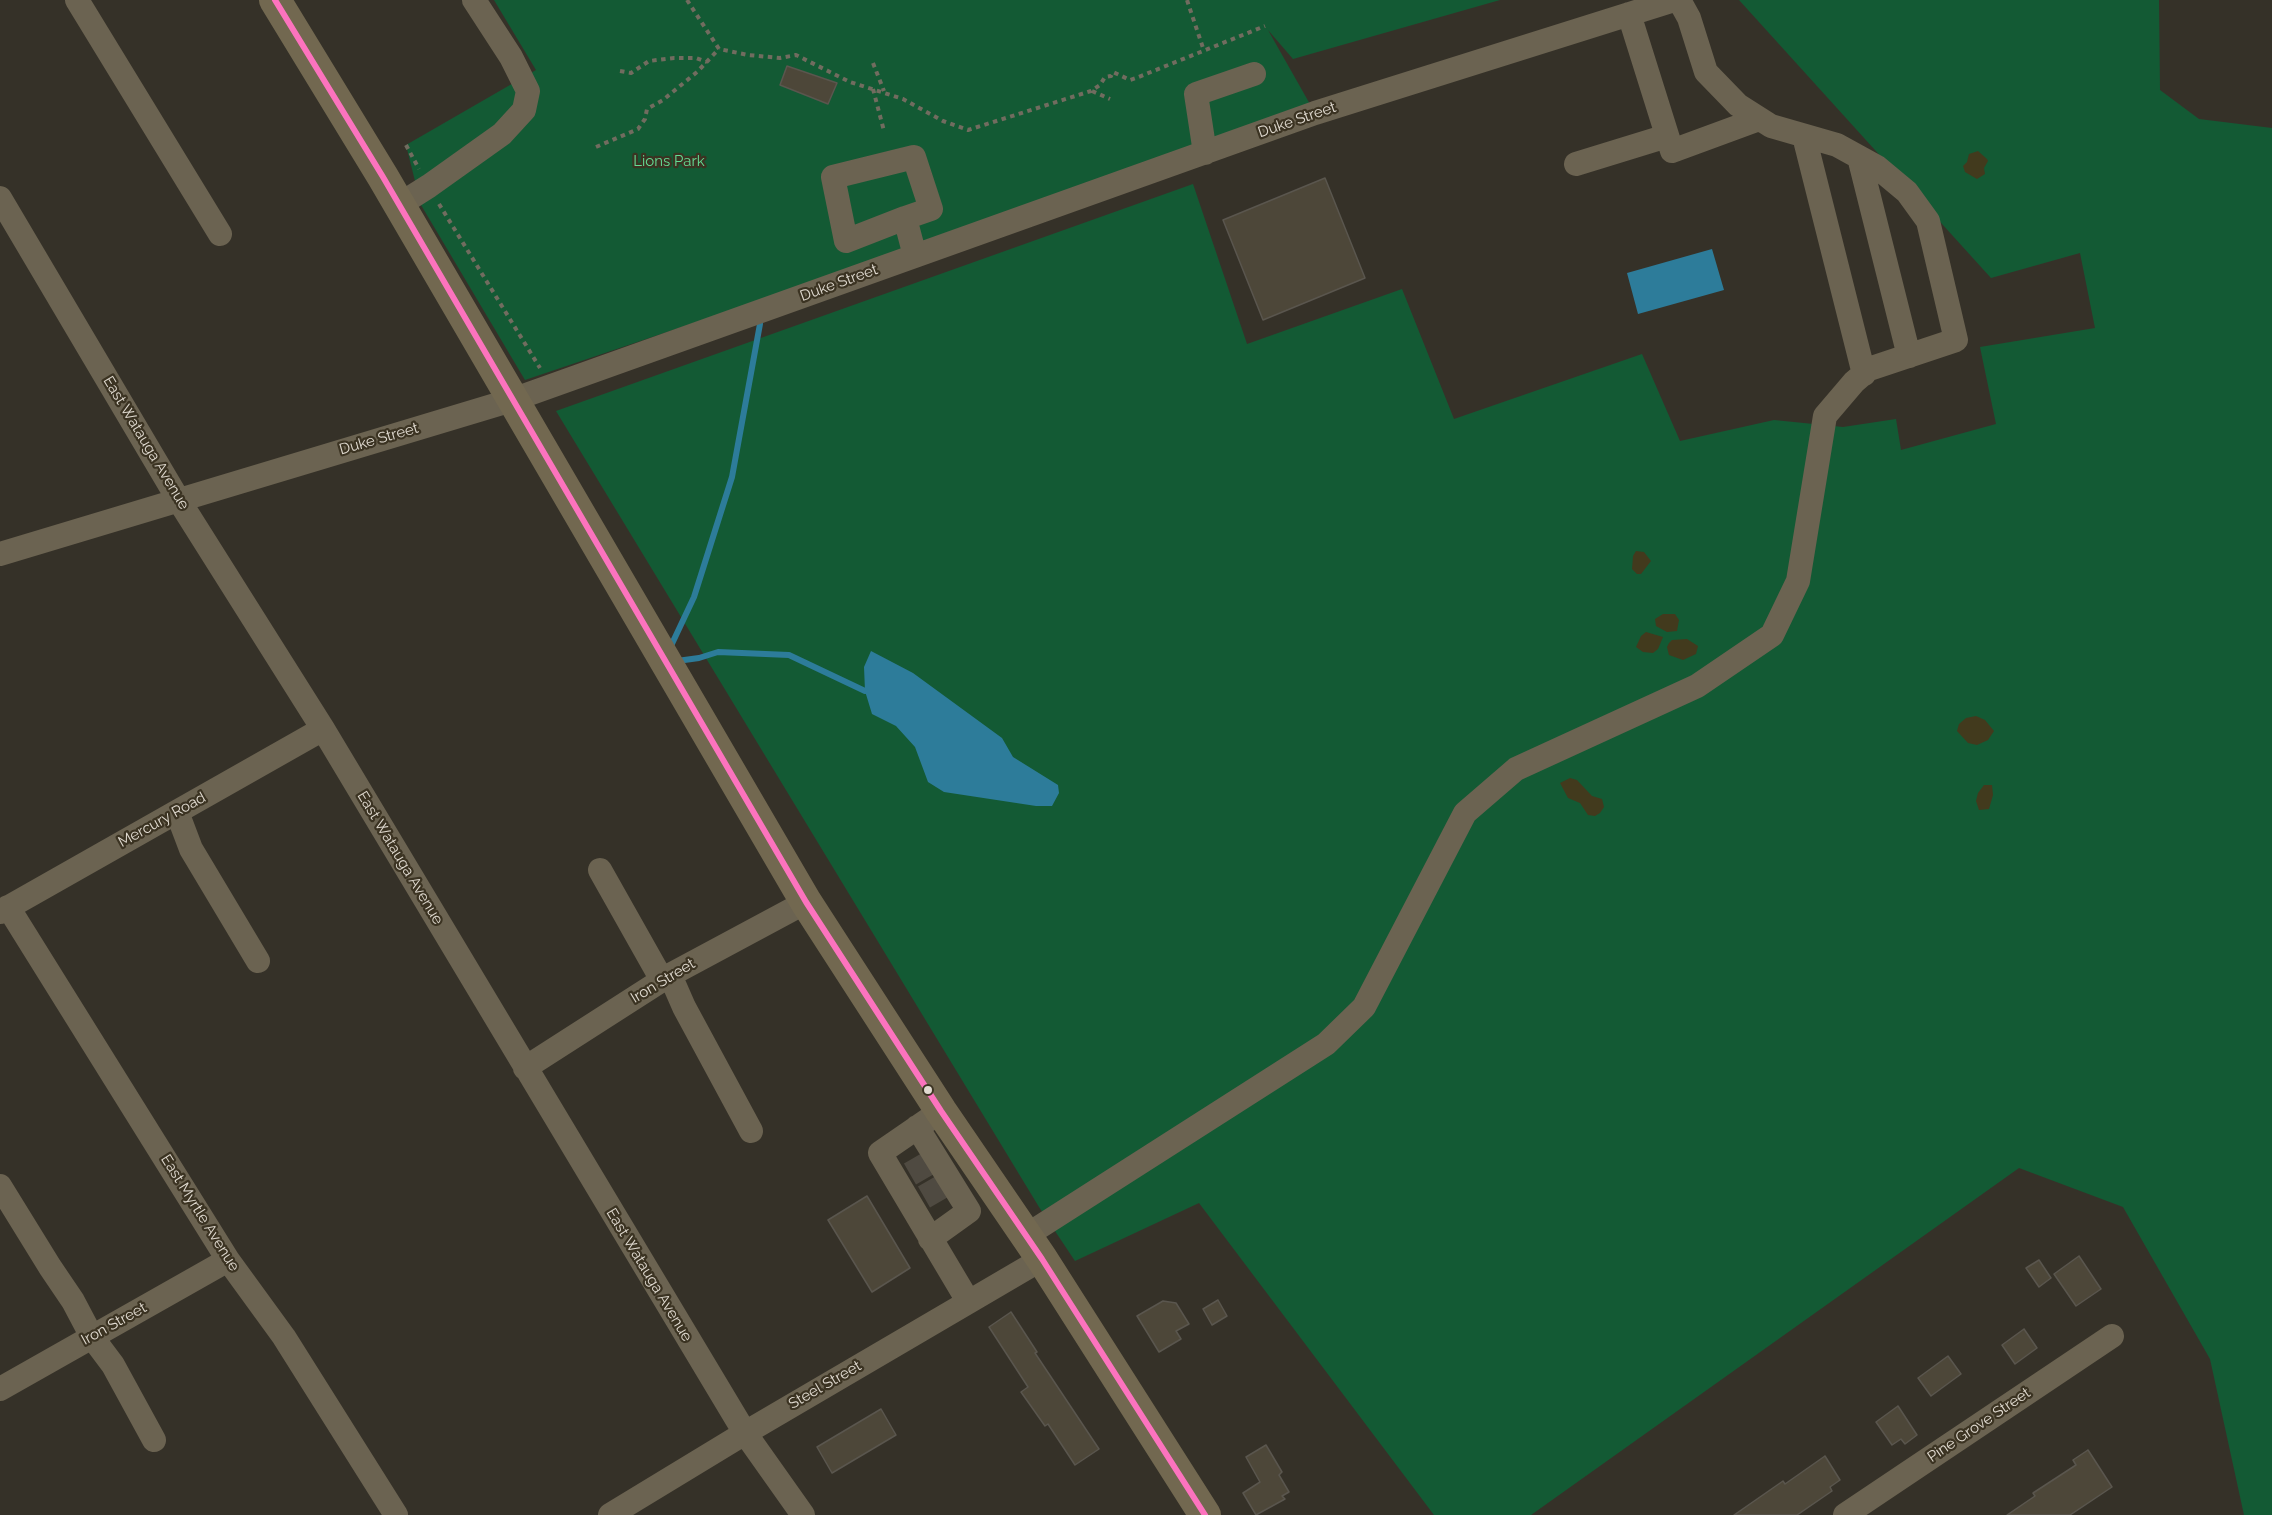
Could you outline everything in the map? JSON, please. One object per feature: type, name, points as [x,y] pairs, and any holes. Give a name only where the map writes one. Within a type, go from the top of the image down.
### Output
[{"type":"main road","points":[[275,0],[399,205],[806,902],[929,1119],[1027,1236],[1205,1515]]},
{"type":"street","points":[[77,0],[220,234]]},
{"type":"street","points":[[399,205],[502,134],[524,110],[528,91],[511,57],[474,0]]},
{"type":"street","points":[[1677,0],[1689,18],[1706,72],[1738,105],[1771,126],[1837,146],[1877,167],[1907,192],[1929,221],[1956,340],[1869,369],[1864,374]]},
{"type":"street","name":"Duke Street","points":[[0,554],[512,400],[1315,113],[1677,0]]},
{"type":"street","points":[[1629,14],[1672,151],[1759,119]]},
{"type":"street","points":[[1205,153],[1196,94],[1254,74]]},
{"type":"street","points":[[1576,164],[1667,136]]},
{"type":"street","points":[[1804,136],[1864,374]]},
{"type":"street","points":[[1859,158],[1909,356]]},
{"type":"street","name":"East Watauga Avenue","points":[[0,198],[178,499],[323,729],[744,1433],[803,1515]]},
{"type":"street","points":[[905,218],[915,256]]},
{"type":"street","name":"Steel Street","points":[[610,1515],[968,1301],[1027,1236],[1326,1044],[1364,1007],[1466,813],[1516,769],[1697,686],[1772,634],[1798,581],[1825,416],[1854,382],[1864,374]]},
{"type":"street","name":"Mercury Road","points":[[4,910],[323,729]]},
{"type":"street","points":[[177,812],[191,849],[258,961]]},
{"type":"street","points":[[600,870],[684,1007],[752,1131]]},
{"type":"street","name":"Iron Street","points":[[525,1068],[666,978],[806,902]]},
{"type":"street","name":"East Myrtle Avenue","points":[[4,910],[228,1260],[284,1337],[396,1515]]},
{"type":"street","points":[[929,1119],[880,1153],[918,1169],[932,1192],[1027,1236]]},
{"type":"street","points":[[929,1119],[918,1169],[932,1192],[930,1239],[968,1301]]},
{"type":"street","points":[[0,1186],[73,1300],[92,1337],[113,1365],[154,1440]]},
{"type":"street","points":[[930,1239],[969,1211]]},
{"type":"street","name":"Iron Street","points":[[0,1389],[228,1260]]},
{"type":"street","name":"Pine Grove Street","points":[[1845,1515],[2112,1336]]},
{"type":"path","points":[[687,0],[719,49],[780,58],[796,55],[850,82],[903,99],[943,121],[968,130],[1091,91],[1113,72],[1130,80],[1265,26]]},
{"type":"path","points":[[1187,0],[1204,51]]},
{"type":"path","points":[[596,147],[638,129],[645,119],[646,109],[663,100],[719,49]]},
{"type":"path","points":[[620,71],[631,73],[649,61],[674,58],[696,58],[707,62]]},
{"type":"path","points":[[873,63],[884,92]]},
{"type":"path","points":[[873,88],[884,131]]},
{"type":"path","points":[[1091,91],[1110,99]]},
{"type":"path","points":[[405,145],[536,364],[545,373]]},
{"type":"green space","name":"Lions Park","points":[[494,0],[1500,0],[1293,59],[1268,30],[1315,113],[525,380],[421,205],[406,145],[536,70]]},
{"type":"green space","points":[[1739,0],[2159,0],[2160,90],[2199,119],[2272,128],[2272,1515],[2244,1515],[2210,1359],[2123,1207],[2019,1168],[1531,1515],[1434,1515],[1199,1203],[1075,1261],[1039,1207],[556,411],[1193,184],[1247,344],[1402,289],[1454,419],[1642,354],[1680,441],[1774,420],[1843,427],[1896,419],[1901,450],[1996,424],[1980,347],[2095,328],[2080,253],[1991,278]]},
{"type":"sand","points":[[1978,151],[1988,161],[1984,168],[1985,174],[1977,179],[1965,172],[1963,166],[1969,154]]},
{"type":"sand","points":[[1636,551],[1644,552],[1651,561],[1641,574],[1637,574],[1632,569],[1633,556]]},
{"type":"sand","points":[[1663,614],[1675,614],[1679,620],[1677,631],[1667,632],[1656,626],[1655,619]]},
{"type":"sand","points":[[1646,632],[1663,637],[1658,649],[1653,653],[1643,652],[1636,647],[1641,636]]},
{"type":"sand","points":[[1687,639],[1698,646],[1696,654],[1683,660],[1669,655],[1667,647],[1672,640]]},
{"type":"sand","points":[[1976,716],[1985,720],[1994,731],[1988,740],[1977,745],[1968,743],[1957,731],[1959,724],[1966,718]]},
{"type":"sand","points":[[1570,778],[1577,780],[1592,796],[1602,799],[1604,807],[1600,813],[1595,816],[1588,815],[1580,803],[1568,798],[1560,783]]},
{"type":"sand","points":[[1984,785],[1992,785],[1993,795],[1989,809],[1979,810],[1976,801]]},
{"type":"water","points":[[1712,249],[1724,290],[1638,314],[1627,273]]},
{"type":"water","points":[[871,651],[913,673],[1002,738],[1013,757],[1058,785],[1059,793],[1052,806],[1036,806],[944,792],[928,782],[915,747],[896,726],[872,714],[865,691],[864,667]]},
{"type":"building","points":[[787,66],[837,83],[828,104],[780,85]]},
{"type":"building","points":[[1325,178],[1365,278],[1263,320],[1223,220]]},
{"type":"building","points":[[867,1196],[910,1268],[872,1292],[828,1220]]},
{"type":"building","points":[[2079,1256],[2101,1289],[2076,1306],[2054,1274]]},
{"type":"building","points":[[2039,1260],[2051,1278],[2039,1287],[2026,1268]]},
{"type":"building","points":[[1218,1300],[1227,1316],[1212,1325],[1203,1309]]},
{"type":"building","points":[[1163,1301],[1176,1303],[1189,1324],[1176,1331],[1181,1339],[1159,1352],[1137,1316]]},
{"type":"building","points":[[1011,1312],[1037,1352],[1035,1353],[1099,1449],[1075,1465],[1048,1424],[1045,1426],[1021,1392],[1028,1387],[989,1327]]},
{"type":"building","points":[[2024,1329],[2037,1348],[2015,1364],[2002,1345]]},
{"type":"building","points":[[1948,1356],[1961,1374],[1931,1396],[1918,1378]]},
{"type":"building","points":[[1898,1406],[1917,1435],[1905,1444],[1901,1439],[1892,1445],[1876,1422]]},
{"type":"building","points":[[881,1409],[896,1435],[832,1473],[817,1447]]},
{"type":"building","points":[[1266,1445],[1282,1472],[1279,1475],[1289,1492],[1282,1496],[1285,1499],[1256,1515],[1243,1493],[1260,1482],[1246,1457]]},
{"type":"building","points":[[2088,1450],[2112,1487],[2070,1515],[2007,1515],[2035,1496],[2033,1493],[2076,1465],[2073,1460]]},
{"type":"building","points":[[1825,1456],[1840,1480],[1830,1487],[1832,1491],[1797,1515],[1734,1515],[1783,1481],[1785,1484]]},
{"type":"waterway","points":[[670,648],[694,597],[732,477],[760,324]]},
{"type":"waterway","points":[[677,661],[718,652],[789,655],[865,691]]},
{"type":"tunnel","points":[[910,1174],[929,1163]]},
{"type":"tunnel","points":[[924,1197],[943,1186]]},
{"type":"transit line","points":[[275,0],[383,177],[806,902],[941,1111],[1042,1259],[1205,1515]]}]
